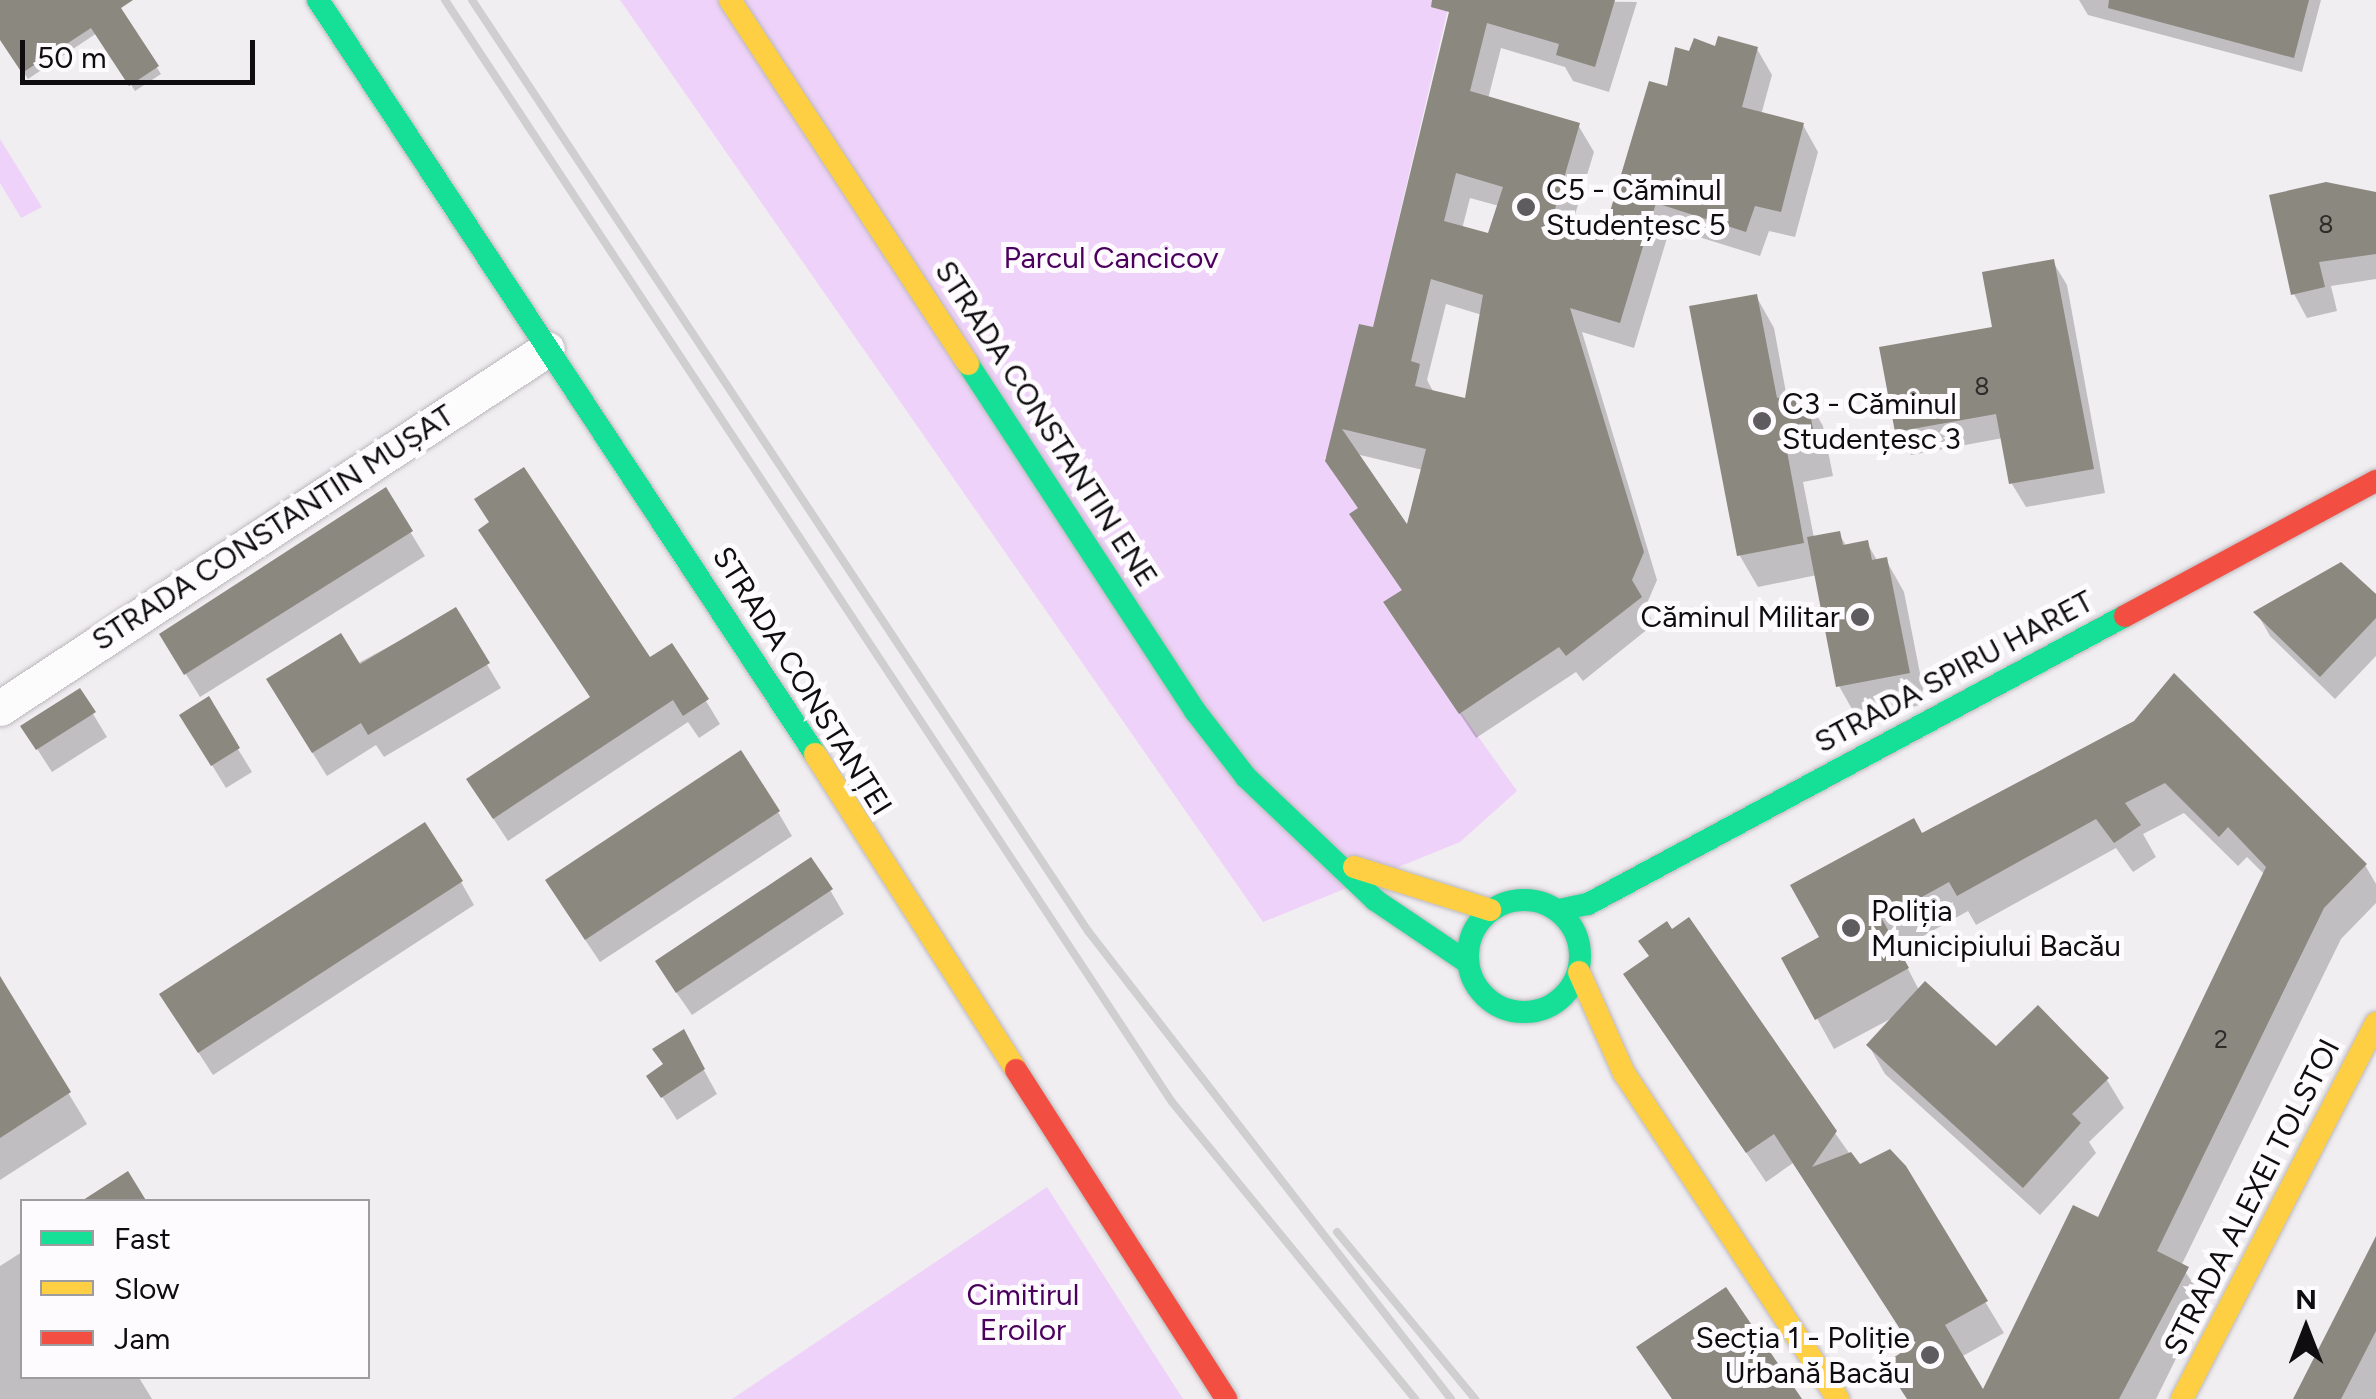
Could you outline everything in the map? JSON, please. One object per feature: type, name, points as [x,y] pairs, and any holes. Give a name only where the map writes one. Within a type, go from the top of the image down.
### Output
[{"type":"street","name":"STRADA CONSTANȚEI","points":[[318,0],[719,604],[1226,1399]]},
{"type":"street","name":"STRADA CONSTANTIN ENE","points":[[730,0],[1196,711],[1286,822],[1420,936],[1467,962]]},
{"type":"street","name":"STRADA CONSTANTIN MUȘAT","points":[[0,708],[547,350]]},
{"type":"street","name":"STRADA SPIRU HARET","points":[[1558,910],[1588,904],[2376,480]]},
{"type":"street","name":"STRADA CONSTANTIN ENE","points":[[1335,861],[1490,910]]},
{"type":"street","points":[[1559,1033],[1527,1013],[1502,1009],[1482,994],[1467,962],[1476,924],[1490,910],[1524,899],[1558,910],[1574,928],[1579,972],[1624,1073],[1838,1399]]},
{"type":"street","points":[[1527,1013],[1568,993],[1579,972]]},
{"type":"street","name":"STRADA ALEXEI TOLSTOI","points":[[2182,1399],[2376,1023]]},
{"type":"street","points":[[1592,1053],[1624,1073]]},
{"type":"green space","name":"Parcul Cancicov","points":[[620,0],[1450,0],[1373,327],[1359,325],[1334,427],[1349,440],[1324,458],[1358,508],[1350,514],[1402,590],[1383,603],[1517,791],[1460,842],[1263,922]]},
{"type":"green space","points":[[0,139],[42,207],[21,218],[0,183]]},
{"type":"green space","name":"Cimitirul Eroilor","points":[[1047,1187],[1183,1399],[732,1399]]},
{"type":"building","points":[[0,0],[133,0],[121,8],[159,66],[129,86],[91,28],[22,73],[0,40]]},
{"type":"building","points":[[1432,0],[1615,0],[1595,67],[1556,55],[1559,44],[1487,23],[1470,91],[1580,123],[1555,209],[1606,225],[1649,81],[1667,86],[1675,47],[1689,51],[1694,38],[1715,46],[1718,36],[1758,47],[1742,107],[1804,123],[1781,212],[1755,206],[1746,232],[1656,203],[1620,323],[1570,308],[1644,552],[1632,580],[1642,597],[1566,656],[1559,647],[1459,714],[1383,602],[1402,590],[1349,514],[1358,508],[1325,461],[1359,324],[1373,327],[1449,12],[1431,7]],"holes":[[[1456,173],[1503,187],[1488,233],[1444,221]],[[1431,279],[1483,295],[1465,398],[1415,386],[1420,364],[1411,361]],[[1342,429],[1426,449],[1407,524]]]},
{"type":"building","points":[[2109,0],[2309,0],[2294,58],[2108,8]]},
{"type":"building","points":[[2326,182],[2376,192],[2376,254],[2319,262],[2325,287],[2291,295],[2269,195]]},
{"type":"building","points":[[2054,259],[2094,469],[2009,484],[1996,414],[1895,432],[1879,347],[1992,327],[1982,272]]},
{"type":"building","name":"C3 - Căminul Studențesc 3","points":[[1757,294],[1777,398],[1806,392],[1816,445],[1787,451],[1804,543],[1737,556],[1689,306]]},
{"type":"building","points":[[524,467],[650,657],[672,643],[709,699],[683,716],[673,700],[493,819],[466,779],[590,697],[478,530],[489,522],[474,499]]},
{"type":"building","points":[[386,487],[413,531],[184,675],[159,634]]},
{"type":"building","name":"Căminul Militar","points":[[1840,531],[1843,545],[1868,540],[1872,560],[1887,557],[1910,673],[1836,687],[1807,537]]},
{"type":"building","points":[[2341,562],[2376,594],[2376,618],[2320,677],[2253,612]]},
{"type":"building","points":[[456,607],[490,663],[368,735],[361,723],[312,753],[266,679],[341,633],[360,664]]},
{"type":"building","points":[[2174,673],[2367,864],[2324,908],[2157,1251],[2189,1267],[2119,1399],[1907,1399],[1884,1364],[1911,1346],[1774,1134],[1746,1153],[1623,974],[1649,956],[1638,941],[1667,921],[1672,929],[1689,917],[1837,1131],[1812,1167],[1851,1152],[1860,1164],[1890,1149],[1906,1166],[1988,1301],[1945,1325],[1983,1389],[2073,1205],[2098,1217],[2266,867],[2228,827],[2219,837],[2165,783],[2125,803],[2141,825],[2114,843],[2096,819],[1957,896],[1949,882],[1882,919],[1909,968],[1815,1020],[1781,958],[1819,937],[1790,885],[1914,818],[1922,833],[2134,721]]},
{"type":"building","points":[[80,688],[96,712],[36,750],[20,726]]},
{"type":"building","points":[[209,696],[240,748],[211,766],[179,715]]},
{"type":"building","points":[[741,750],[780,811],[585,940],[545,880]]},
{"type":"building","points":[[425,822],[463,881],[198,1053],[159,994]]},
{"type":"building","points":[[811,857],[833,889],[676,993],[655,961]]},
{"type":"building","points":[[0,976],[71,1092],[0,1138]]},
{"type":"building","points":[[1925,981],[1996,1046],[2038,1005],[2109,1078],[2072,1114],[2081,1123],[2023,1188],[1866,1045]]},
{"type":"building","points":[[684,1029],[705,1069],[661,1098],[646,1076],[663,1064],[652,1049]]},
{"type":"building","points":[[128,1171],[145,1199],[85,1199]]},
{"type":"building","points":[[2376,1236],[2376,1331],[2341,1399],[2293,1399]]},
{"type":"building","points":[[1726,1287],[1802,1399],[1672,1399],[1636,1347]]},
{"type":"railway","points":[[445,0],[1172,1102],[1415,1399]]},
{"type":"railway","points":[[472,0],[1088,931],[1451,1399]]},
{"type":"railway","points":[[1337,1232],[1475,1399]]},
{"type":"traffic: fast","points":[[318,0],[815,754]]},
{"type":"traffic: fast","points":[[968,364],[1195,711],[1246,777],[1375,900],[1467,962]]},
{"type":"traffic: fast","points":[[1559,910],[1588,904],[2125,616]]},
{"type":"traffic: fast","points":[[1524,900],[1546,904],[1564,916],[1576,934],[1580,956],[1576,978],[1564,996],[1546,1008],[1524,1012],[1502,1008],[1484,996],[1472,978],[1468,956],[1472,934],[1484,916],[1502,904],[1524,900]]},
{"type":"traffic: slow","points":[[730,0],[968,364]]},
{"type":"traffic: slow","points":[[815,754],[1016,1070]]},
{"type":"traffic: slow","points":[[1354,867],[1490,910]]},
{"type":"traffic: slow","points":[[1579,972],[1624,1073],[1838,1399]]},
{"type":"traffic: slow","points":[[2182,1399],[2376,1023]]},
{"type":"traffic: jam","points":[[2125,616],[2376,481]]},
{"type":"traffic: jam","points":[[1016,1070],[1226,1399]]},
{"type":"place","name":"C5 - Căminul Studențesc 5","points":[[1526,207]]},
{"type":"place","name":"C3 - Căminul Studențesc 3","points":[[1762,421]]},
{"type":"place","name":"Căminul Militar","points":[[1860,617]]},
{"type":"place","name":"Poliția Municipiului Bacău","points":[[1851,928]]},
{"type":"place","name":"Secția 1 - Poliție Urbană Bacău","points":[[1930,1355]]}]
